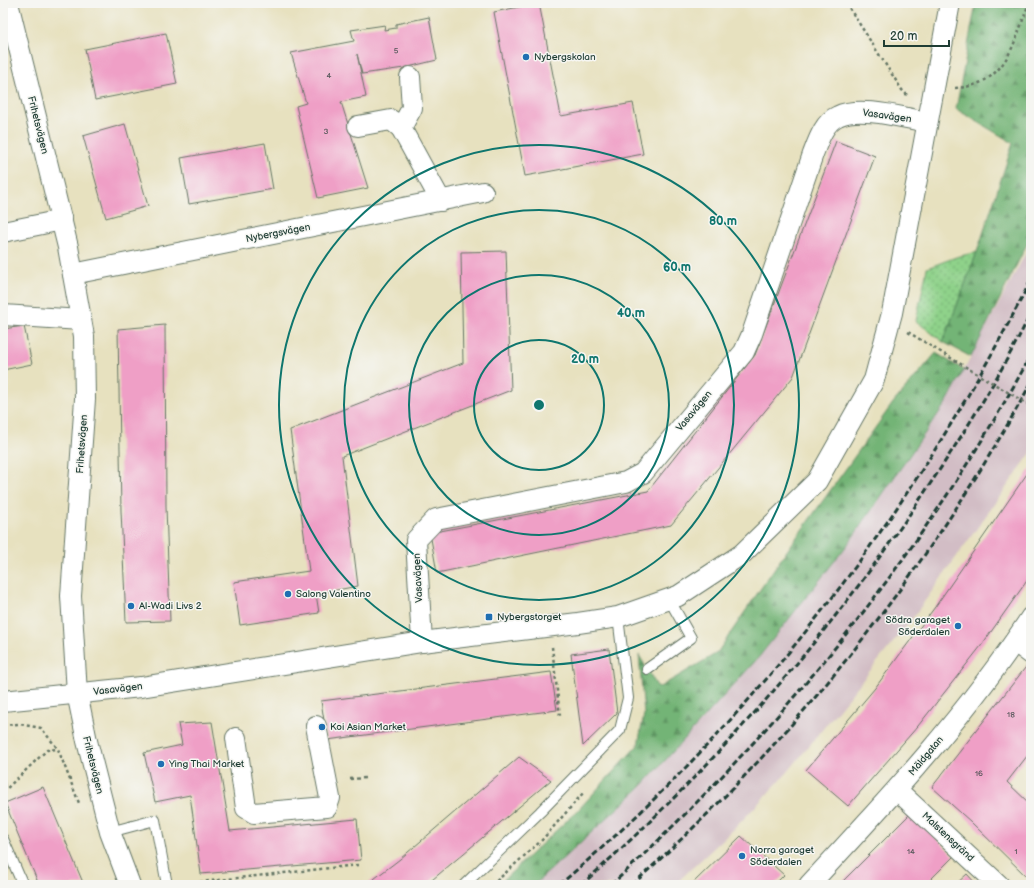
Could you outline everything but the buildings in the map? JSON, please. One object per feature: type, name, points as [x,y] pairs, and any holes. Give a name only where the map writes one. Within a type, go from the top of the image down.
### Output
[{"type":"street","name":"Frihetsvägen","points":[[8,3],[10,42],[62,220],[84,336],[85,399],[72,596],[76,694],[86,741],[110,832],[130,885]]},
{"type":"street","name":"Vasavägen","points":[[3,701],[141,686],[422,642],[578,623],[618,616],[678,596],[742,554],[817,481],[874,380],[892,313],[927,122],[936,85],[950,3]]},
{"type":"street","points":[[401,128],[412,108],[410,77]]},
{"type":"street","name":"Vasavägen","points":[[422,642],[416,540],[436,519],[626,482],[643,473],[744,352],[752,334],[812,154],[821,132],[838,116],[859,111],[927,122]]},
{"type":"street","points":[[358,126],[391,120],[401,128],[441,201]]},
{"type":"street","name":"Nybergsvägen","points":[[72,274],[483,192]]},
{"type":"street","points":[[3,232],[62,220]]},
{"type":"street","points":[[3,315],[81,320]]},
{"type":"street","name":"Mäldgatan","points":[[808,885],[897,790],[935,745],[1015,642],[1031,617]]},
{"type":"street","points":[[1015,642],[1031,654]]},
{"type":"street","points":[[236,738],[246,808],[254,812],[327,806],[330,798],[316,726]]},
{"type":"street","name":"Malstensgränd","points":[[897,790],[999,885]]},
{"type":"lane","points":[[647,669],[691,638],[669,599]]},
{"type":"lane","points":[[464,885],[540,812],[620,730],[628,698],[618,616]]},
{"type":"lane","points":[[110,832],[155,820],[162,864],[172,885]]},
{"type":"lane","points":[[3,839],[23,885]]},
{"type":"path","points":[[846,3],[902,90],[910,99]]},
{"type":"path","points":[[968,87],[991,78],[1002,64],[1012,48],[1029,3]]},
{"type":"path","points":[[908,332],[1031,406]]},
{"type":"path","points":[[552,644],[560,716]]},
{"type":"path","points":[[3,724],[19,724],[41,728],[58,749],[47,750],[3,792]]},
{"type":"path","points":[[350,779],[366,778]]},
{"type":"path","points":[[172,885],[358,865]]},
{"type":"shaded area","points":[[1031,243],[1031,453],[909,623],[787,773],[734,829],[674,885],[534,885],[641,787],[759,657],[848,544],[948,400]]},
{"type":"green space","points":[[976,3],[1031,3],[1031,236],[971,357],[943,342],[977,252],[1013,143],[956,109]]},
{"type":"green space","points":[[977,252],[943,342],[916,321],[927,268],[956,257]]},
{"type":"green space","points":[[936,353],[964,370],[948,400],[848,544],[759,657],[641,787],[534,885],[498,885],[579,809],[638,745],[644,714],[639,655],[658,688],[717,653],[776,566],[893,403]]},
{"type":"railway","points":[[559,885],[631,821],[700,753],[764,681],[825,606],[883,529],[936,448],[985,365],[1031,280]]},
{"type":"railway","points":[[581,885],[678,794],[724,746],[769,696],[853,593],[892,539],[971,421],[996,379],[1031,313]]},
{"type":"railway","points":[[611,885],[673,826],[733,765],[844,637],[895,570],[943,501],[989,429],[1031,355]]},
{"type":"railway","points":[[632,885],[730,791],[773,745],[856,648],[931,545],[1000,438],[1031,383]]},
{"type":"place","name":"Nybergskolan","points":[[526,57]]},
{"type":"place","name":"Salong Valentino","points":[[288,594]]},
{"type":"place","name":"Al-Wadi Livs 2","points":[[131,606]]},
{"type":"place","name":"Nybergstorget","points":[[489,617]]},
{"type":"place","name":"Södra garaget Söderdalen","points":[[958,626]]},
{"type":"place","name":"Koi Asian Market","points":[[322,727]]},
{"type":"place","name":"Ying Thai Market","points":[[161,764]]},
{"type":"place","name":"Norra garaget Söderdalen","points":[[742,856]]}]
